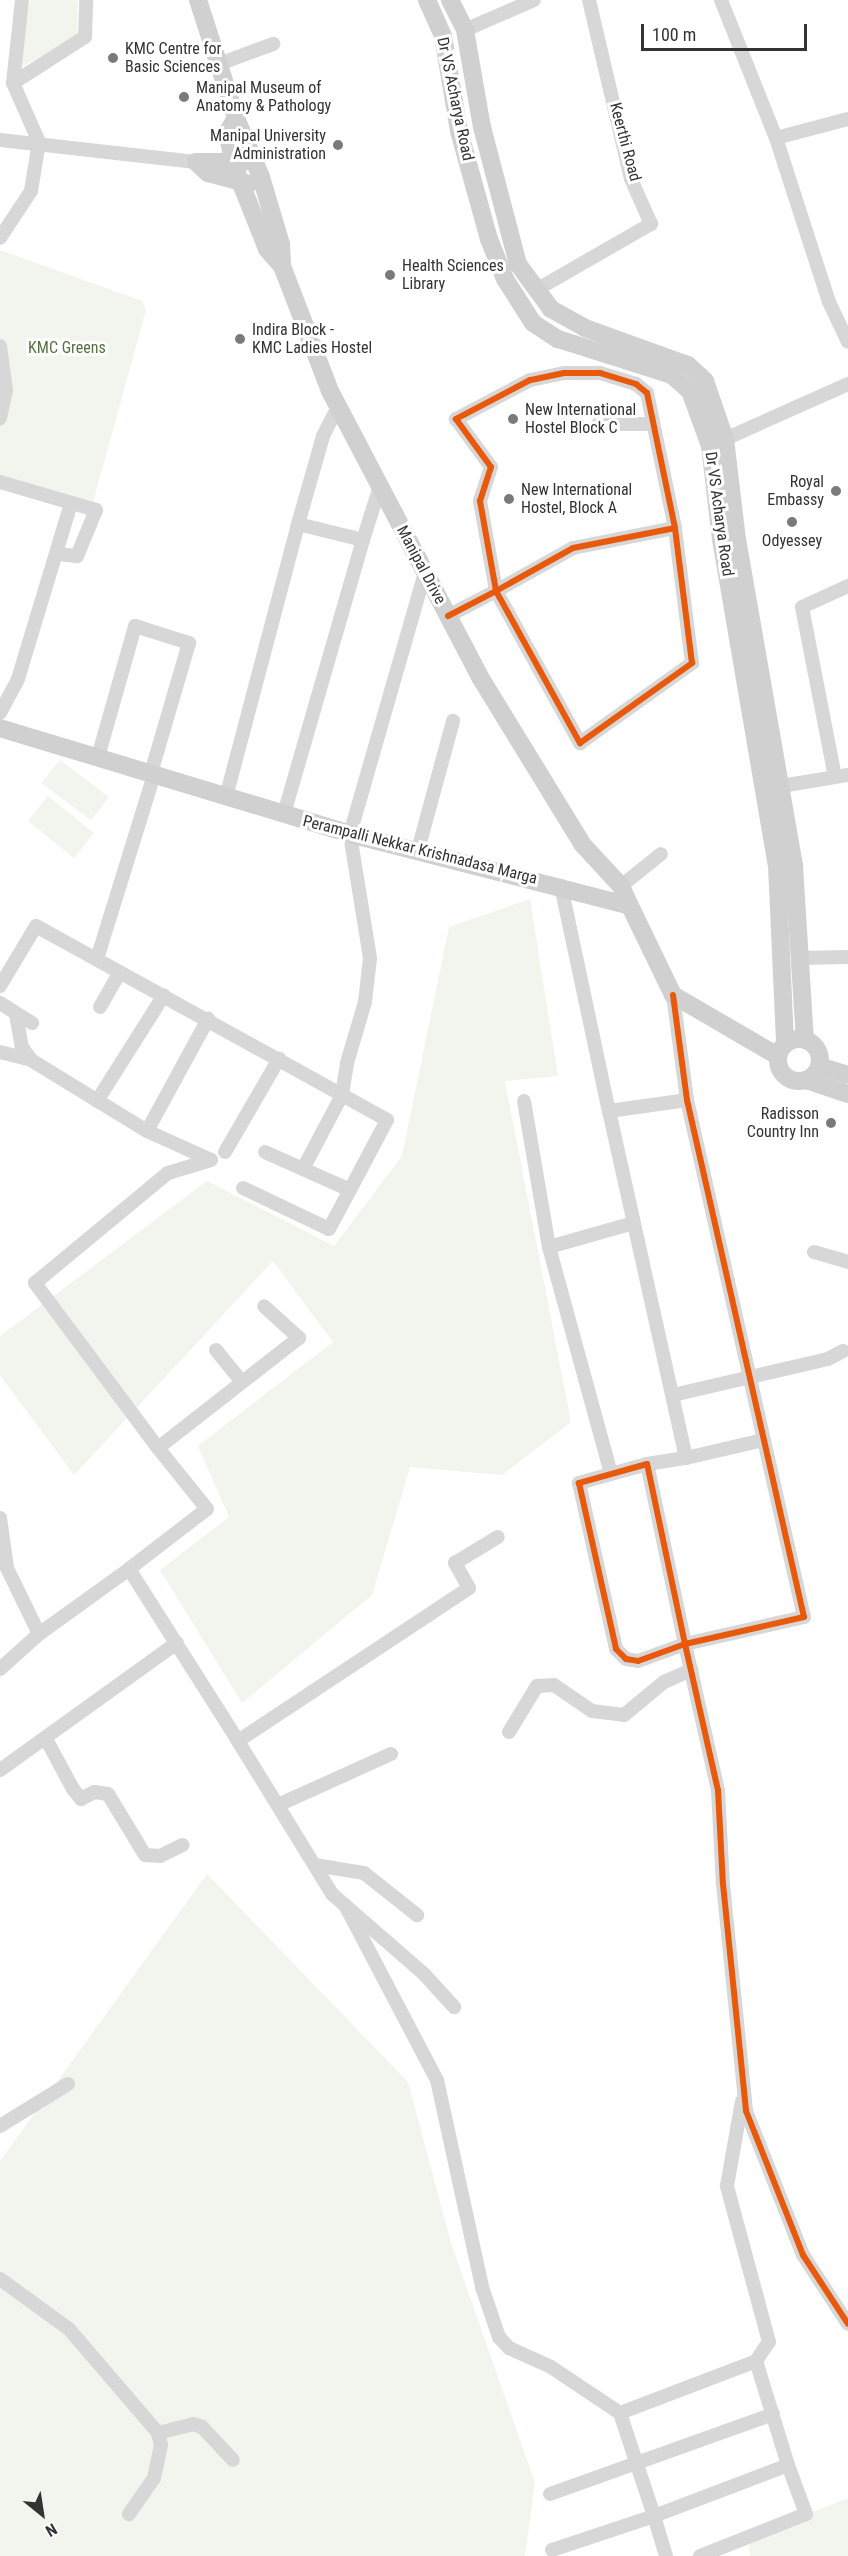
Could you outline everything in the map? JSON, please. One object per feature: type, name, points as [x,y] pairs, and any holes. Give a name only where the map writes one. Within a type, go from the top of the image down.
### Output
[{"type":"main road","points":[[198,0],[236,116],[259,171],[281,244],[282,267]]},
{"type":"main road","name":"Dr VS Acharya Road","points":[[427,0],[443,36],[459,131],[489,239],[505,279],[533,323],[558,339],[672,375],[690,391],[710,446],[782,786],[794,866],[798,958],[805,1039]]},
{"type":"main road","name":"Dr VS Acharya Road","points":[[450,0],[465,30],[482,127],[518,264],[551,309],[585,328],[688,365],[705,381],[725,439],[729,539],[777,865],[782,1050]]},
{"type":"main road","points":[[236,116],[227,133],[235,165],[267,249],[282,267]]},
{"type":"main road","points":[[459,131],[482,127]]},
{"type":"main road","points":[[196,162],[211,159],[259,171]]},
{"type":"main road","points":[[196,162],[208,173],[254,185],[259,171]]},
{"type":"main road","name":"Manipal Drive","points":[[282,267],[338,407],[480,677],[583,845],[621,886],[630,906]]},
{"type":"main road","name":"Perampalli Nekkar Krishnadasa Marga","points":[[0,728],[350,834],[561,886],[630,906]]},
{"type":"main road","points":[[630,906],[673,995],[753,1041]]},
{"type":"main road","points":[[735,1031],[753,1041],[782,1050],[805,1039],[816,1047],[819,1066]]},
{"type":"main road","points":[[782,1050],[785,1075],[848,1094]]},
{"type":"main road","points":[[806,1080],[819,1066]]},
{"type":"main road","points":[[819,1066],[848,1075]]},
{"type":"street","points":[[0,238],[31,191],[39,142],[13,83],[22,0]]},
{"type":"street","points":[[13,83],[85,37],[86,0]]},
{"type":"street","points":[[465,30],[534,0]]},
{"type":"street","name":"Keerthi Road","points":[[536,290],[651,224],[631,178],[589,0]]},
{"type":"street","points":[[721,0],[776,138],[829,302],[848,342]]},
{"type":"street","points":[[219,64],[273,44]]},
{"type":"street","points":[[776,138],[848,119]]},
{"type":"street","points":[[1,143],[39,142],[196,162]]},
{"type":"street","points":[[0,346],[6,390],[0,418]]},
{"type":"street","points":[[564,373],[600,373],[636,384],[647,393],[675,528],[692,663],[580,743],[496,591],[480,501],[491,467],[456,418],[530,380],[564,373]]},
{"type":"street","points":[[725,439],[848,384]]},
{"type":"street","points":[[226,797],[323,436],[338,407]]},
{"type":"street","points":[[598,424],[654,424]]},
{"type":"street","points":[[0,482],[96,510],[77,556],[57,554]]},
{"type":"street","points":[[284,814],[380,486]]},
{"type":"street","points":[[0,713],[18,679],[71,502]]},
{"type":"street","points":[[298,524],[363,540]]},
{"type":"street","points":[[448,616],[573,548],[675,528]]},
{"type":"street","points":[[303,1169],[342,1095],[347,1063],[365,1002],[370,958],[350,834],[425,573]]},
{"type":"street","points":[[782,786],[841,776],[802,607],[848,586]]},
{"type":"street","points":[[97,959],[189,643],[135,626],[98,757]]},
{"type":"street","points":[[418,850],[453,721]]},
{"type":"street","points":[[621,886],[661,854]]},
{"type":"street","points":[[561,886],[633,1223],[687,1458]]},
{"type":"street","points":[[0,986],[36,926],[208,1019],[387,1120],[329,1229],[243,1188]]},
{"type":"street","points":[[798,958],[848,957]]},
{"type":"street","points":[[100,1007],[120,972]]},
{"type":"street","points":[[673,995],[687,1100],[747,1375],[763,1440],[804,1617],[685,1644],[638,1661],[626,1659],[616,1648],[579,1483],[647,1464],[687,1458],[763,1440]]},
{"type":"street","points":[[97,1101],[164,996]]},
{"type":"street","points":[[0,1003],[32,1023]]},
{"type":"street","points":[[16,1014],[22,1047],[31,1060]]},
{"type":"street","points":[[147,1131],[208,1019]]},
{"type":"street","points":[[0,1052],[31,1060],[147,1131],[211,1161],[168,1173],[35,1283],[158,1448],[207,1509],[39,1634],[4,1665],[0,1650]]},
{"type":"street","points":[[225,1152],[279,1059]]},
{"type":"street","points":[[609,1111],[687,1100]]},
{"type":"street","points":[[524,1101],[549,1247],[611,1474]]},
{"type":"street","points":[[265,1152],[350,1190]]},
{"type":"street","points":[[549,1247],[633,1223]]},
{"type":"street","points":[[814,1252],[848,1262]]},
{"type":"street","points":[[158,1448],[299,1338],[264,1306]]},
{"type":"street","points":[[216,1350],[242,1382]]},
{"type":"street","points":[[673,1395],[747,1375],[828,1359],[843,1351]]},
{"type":"street","points":[[647,1464],[718,1790],[723,1884],[746,2111],[803,2255],[848,2324]]},
{"type":"street","points":[[0,1518],[7,1568],[39,1634]]},
{"type":"street","points":[[238,1741],[470,1588],[455,1563],[498,1537]]},
{"type":"street","points":[[129,1569],[332,1894],[424,1974],[454,2007]]},
{"type":"street","points":[[0,1770],[177,1643]]},
{"type":"street","points":[[509,1732],[537,1686],[554,1685],[592,1711],[624,1715],[664,1682],[691,1670]]},
{"type":"street","points":[[46,1739],[81,1799],[94,1792],[108,1794],[145,1855],[160,1857],[183,1845]]},
{"type":"street","points":[[278,1805],[391,1754]]},
{"type":"street","points":[[315,1865],[364,1872],[417,1915]]},
{"type":"street","points":[[345,1905],[437,2080],[482,2287],[499,2337],[508,2348],[551,2367],[620,2412],[666,2556]]},
{"type":"street","points":[[0,2126],[68,2084]]},
{"type":"street","points":[[620,2412],[756,2361],[769,2342],[727,2186],[744,2087]]},
{"type":"street","points":[[0,2279],[69,2329],[158,2433],[161,2445],[154,2478],[129,2514]]},
{"type":"street","points":[[700,2556],[806,2514],[756,2361]]},
{"type":"street","points":[[550,2494],[772,2414]]},
{"type":"street","points":[[158,2433],[194,2424],[202,2427],[232,2460]]},
{"type":"street","points":[[552,2550],[654,2516],[789,2465]]},
{"type":"green space","points":[[30,0],[78,0],[77,36],[20,68]]},
{"type":"green space","name":"KMC Greens","points":[[0,250],[142,301],[146,310],[92,506],[0,480]]},
{"type":"green space","points":[[60,760],[109,797],[91,820],[41,783]]},
{"type":"green space","points":[[48,796],[94,833],[74,858],[28,821]]},
{"type":"green space","points":[[530,899],[558,1076],[505,1081],[571,1422],[502,1475],[410,1467],[372,1595],[242,1703],[160,1570],[229,1517],[198,1446],[333,1342],[273,1261],[74,1475],[0,1375],[0,1336],[207,1181],[334,1246],[402,1156],[449,927]]},
{"type":"green space","points":[[207,1874],[408,2082],[451,2243],[535,2483],[525,2556],[0,2556],[0,2161]]},
{"type":"green space","points":[[848,2498],[848,2556],[750,2556],[749,2537]]},
{"type":"cycle path","points":[[448,616],[496,591],[573,548],[675,528],[647,393],[636,384],[600,373],[564,373],[530,380],[456,419],[491,467],[480,501],[496,591],[580,743],[692,663],[675,528]]},
{"type":"cycle path","points":[[673,995],[687,1100],[804,1617],[685,1644],[647,1464],[579,1483],[616,1649],[626,1659],[638,1661],[685,1644],[718,1790],[723,1884],[746,2111],[803,2255],[848,2324]]},
{"type":"place","name":"KMC Centre for Basic Sciences","points":[[113,58]]},
{"type":"place","name":"Manipal Museum of Anatomy & Pathology","points":[[184,97]]},
{"type":"place","name":"Manipal University Administration","points":[[338,145]]},
{"type":"place","name":"Health Sciences Library","points":[[390,275]]},
{"type":"place","name":"Indira Block - KMC Ladies Hostel","points":[[240,339]]},
{"type":"place","name":"New International Hostel Block C","points":[[513,419]]},
{"type":"place","name":"Royal Embassy","points":[[836,491]]},
{"type":"place","name":"New International Hostel, Block A","points":[[509,499]]},
{"type":"place","name":"Odyessey","points":[[792,522]]},
{"type":"place","name":"Radisson Country Inn","points":[[831,1123]]}]
